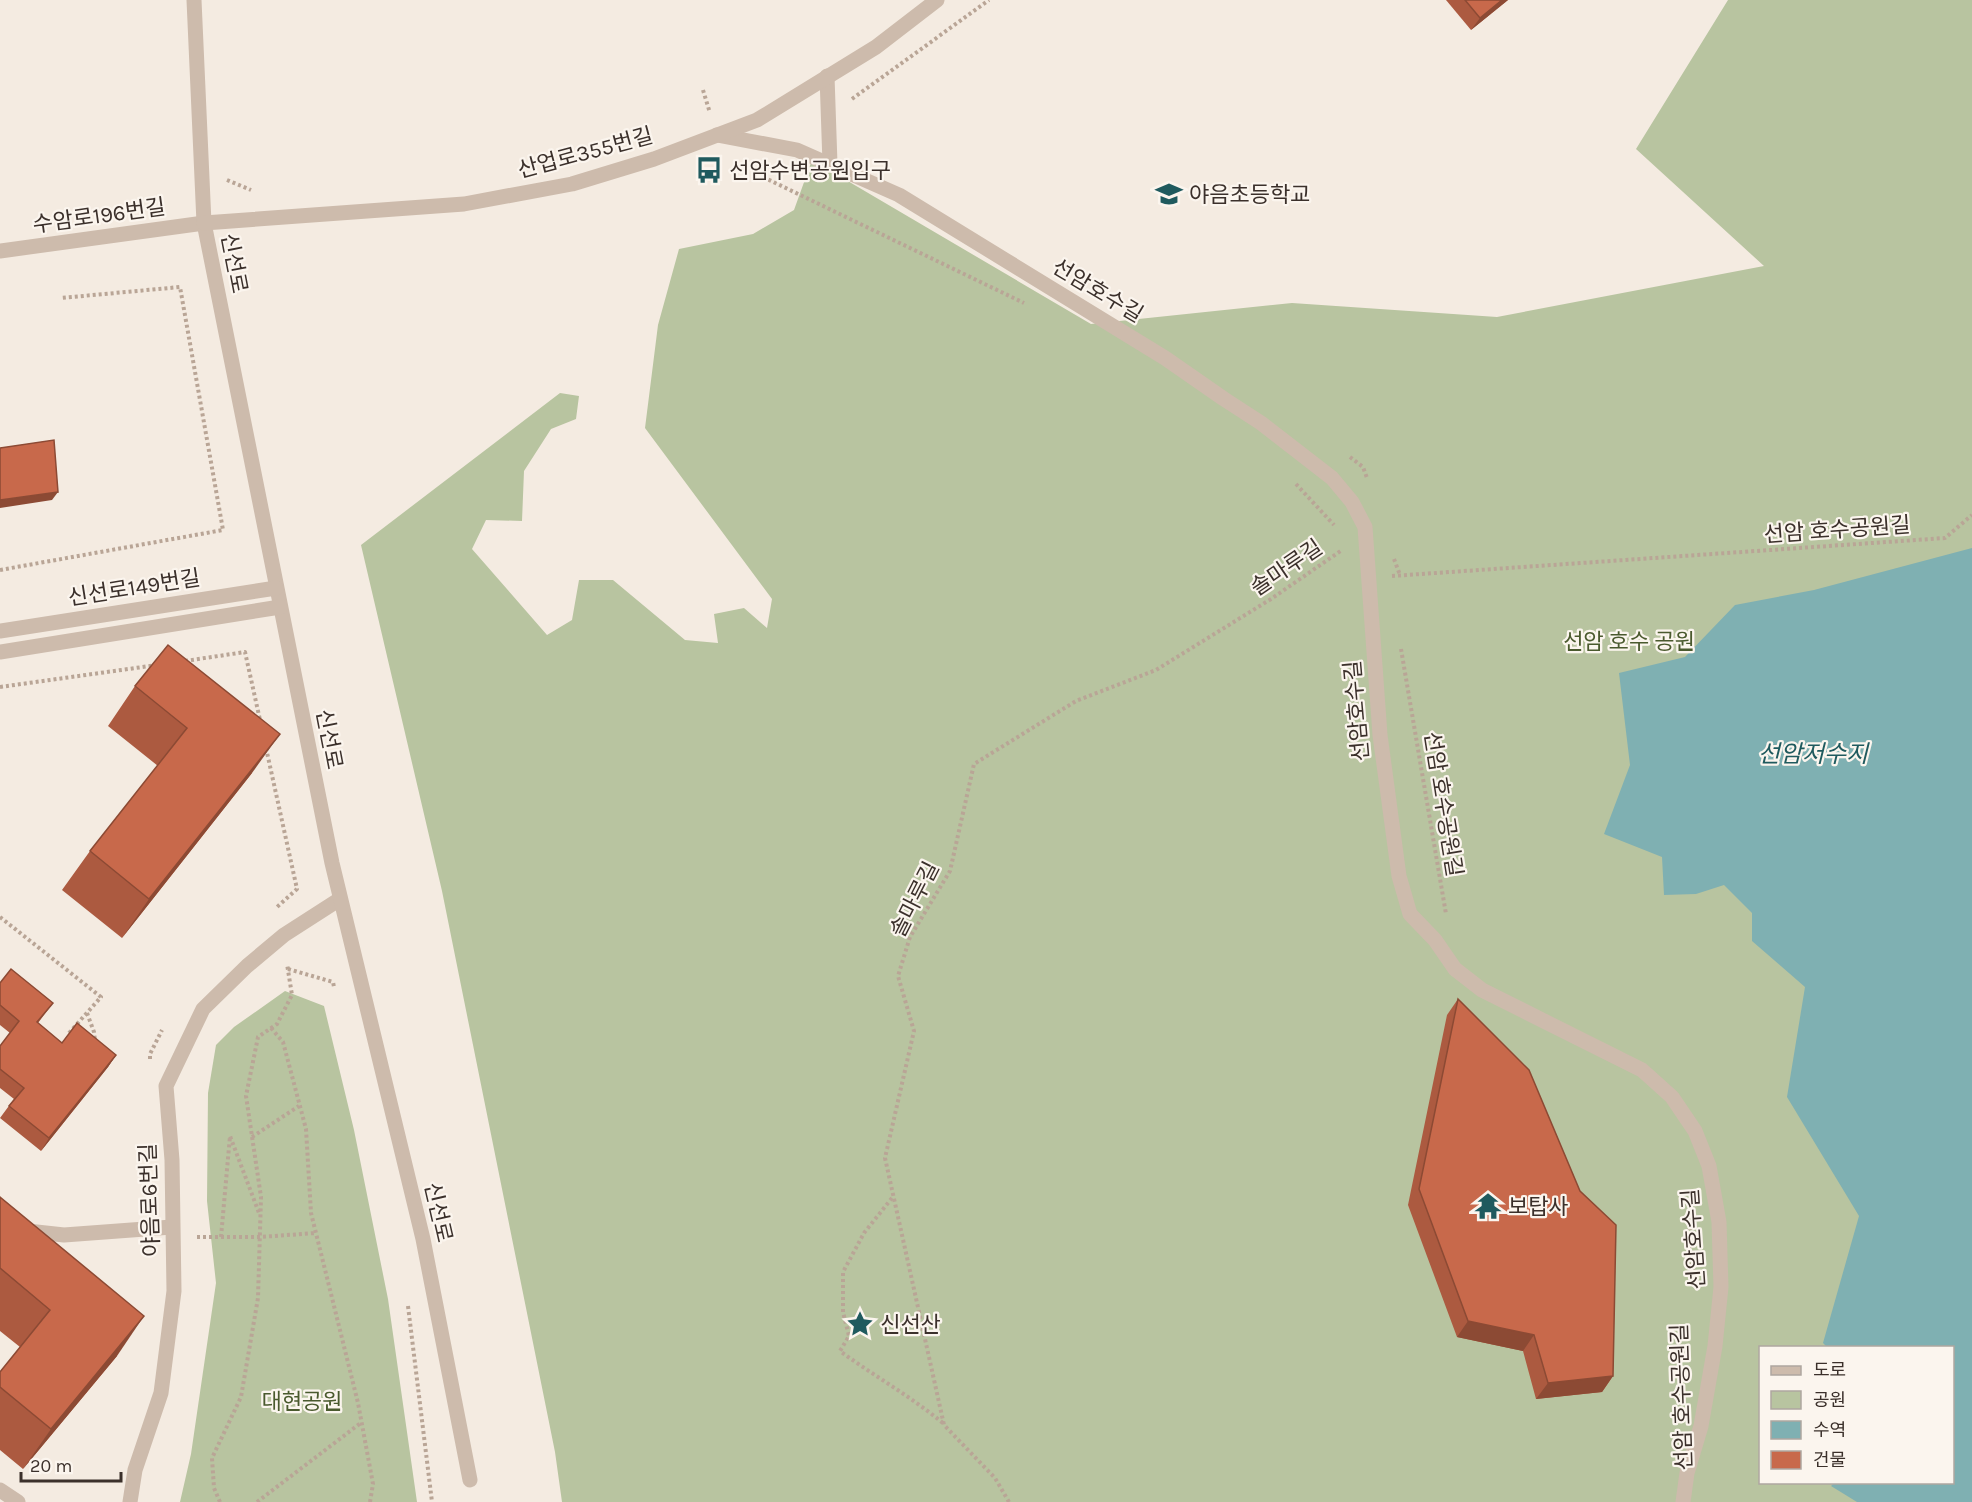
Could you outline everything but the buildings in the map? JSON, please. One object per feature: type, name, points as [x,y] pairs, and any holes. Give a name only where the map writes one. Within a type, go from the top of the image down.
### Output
[{"type":"street","name":"신선로","points":[[194,0],[204,223],[340,899],[423,1239],[470,1480]]},
{"type":"street","name":"산업로355번길","points":[[204,223],[464,204],[572,184],[654,159],[757,120],[876,47],[937,0]]},
{"type":"street","points":[[827,76],[830,164]]},
{"type":"street","name":"선암호수길","points":[[717,135],[797,150],[899,195],[1165,358],[1262,423],[1332,478],[1352,502],[1365,527],[1381,747],[1399,876],[1410,915],[1435,940],[1455,969],[1482,990],[1642,1070],[1672,1097],[1695,1131],[1709,1166],[1719,1222],[1721,1287],[1715,1347],[1701,1426],[1688,1473],[1683,1502]]},
{"type":"street","name":"수암로196번길","points":[[0,251],[204,223]]},
{"type":"street","name":"신선로149번길","points":[[0,631],[276,588]]},
{"type":"street","points":[[0,652],[280,608]]},
{"type":"street","name":"야음로6번길","points":[[130,1502],[135,1470],[161,1394],[174,1291],[172,1160],[166,1086],[203,1008],[284,935],[340,899]]},
{"type":"street","points":[[0,1228],[64,1235],[172,1227]]},
{"type":"street","points":[[0,1490],[18,1502]]},
{"type":"path","points":[[849,101],[989,0]]},
{"type":"path","points":[[748,163],[763,177],[1032,308]]},
{"type":"path","points":[[0,570],[223,530],[180,287],[61,298]]},
{"type":"path","points":[[1344,454],[1363,467],[1371,488]]},
{"type":"path","points":[[1290,478],[1338,530],[1347,546]]},
{"type":"path","name":"선암 호수공원길","points":[[1389,576],[1945,538],[1972,515]]},
{"type":"path","name":"솔마루길","points":[[944,1425],[885,1158],[914,1030],[898,976],[910,937],[950,871],[974,764],[1076,701],[1156,670],[1271,599],[1347,546],[1366,546]]},
{"type":"path","points":[[1392,554],[1400,575]]},
{"type":"path","name":"선암 호수공원길","points":[[1401,646],[1447,922]]},
{"type":"path","points":[[175,662],[245,652],[262,731]]},
{"type":"path","points":[[0,687],[163,664]]},
{"type":"path","points":[[265,742],[297,889],[271,913]]},
{"type":"path","points":[[0,917],[100,997],[69,1033]]},
{"type":"path","points":[[220,1502],[214,1488],[212,1458],[241,1397],[258,1298],[261,1197],[246,1096],[258,1037],[277,1024],[291,995],[284,935]]},
{"type":"path","points":[[288,969],[333,982],[336,993]]},
{"type":"path","points":[[87,1013],[94,1032],[93,1048]]},
{"type":"path","points":[[150,1064],[150,1054],[166,1023]]},
{"type":"path","points":[[271,1028],[283,1042],[306,1130],[311,1213],[362,1422],[373,1484],[370,1502]]},
{"type":"path","points":[[252,1137],[300,1106]]},
{"type":"path","points":[[221,1237],[230,1136],[260,1217]]},
{"type":"path","points":[[893,1197],[864,1233],[843,1272],[843,1312],[849,1336],[840,1352],[921,1405],[944,1425],[995,1478],[1009,1502]]},
{"type":"path","points":[[1688,1198],[1693,1280]]},
{"type":"path","points":[[208,1237],[260,1237],[316,1233]]},
{"type":"path","points":[[407,1299],[432,1502]]},
{"type":"path","points":[[257,1502],[362,1422]]},
{"type":"green space","name":"선암 호수 공원","points":[[1728,0],[1972,0],[1972,1502],[562,1502],[555,1452],[442,891],[361,545],[560,393],[579,396],[576,419],[551,429],[524,471],[522,521],[486,520],[472,549],[547,635],[572,620],[579,580],[613,580],[685,640],[718,643],[714,614],[744,608],[767,628],[772,599],[645,428],[658,325],[679,249],[753,234],[794,210],[812,160],[1091,324],[1292,303],[1497,317],[1764,266],[1636,149]]},
{"type":"green space","name":"대현공원","points":[[285,991],[324,1006],[354,1130],[388,1299],[417,1502],[180,1502],[191,1454],[216,1283],[207,1201],[208,1093],[216,1045],[234,1027]]},
{"type":"water","name":"선암저수지","points":[[1972,548],[1972,1502],[1857,1502],[1831,1486],[1833,1484],[1954,1484],[1954,1346],[1826,1346],[1823,1343],[1859,1216],[1787,1097],[1805,987],[1752,941],[1752,913],[1724,885],[1696,894],[1664,895],[1662,857],[1604,834],[1630,765],[1619,673],[1685,657],[1735,605],[1814,590]]},
{"type":"place","name":"선암수변공원입구","points":[[709,170]]},
{"type":"place","name":"야음초등학교","points":[[1169,194]]},
{"type":"place","name":"보탑사","points":[[1488,1206]]},
{"type":"place","name":"신선산","points":[[860,1324]]}]
